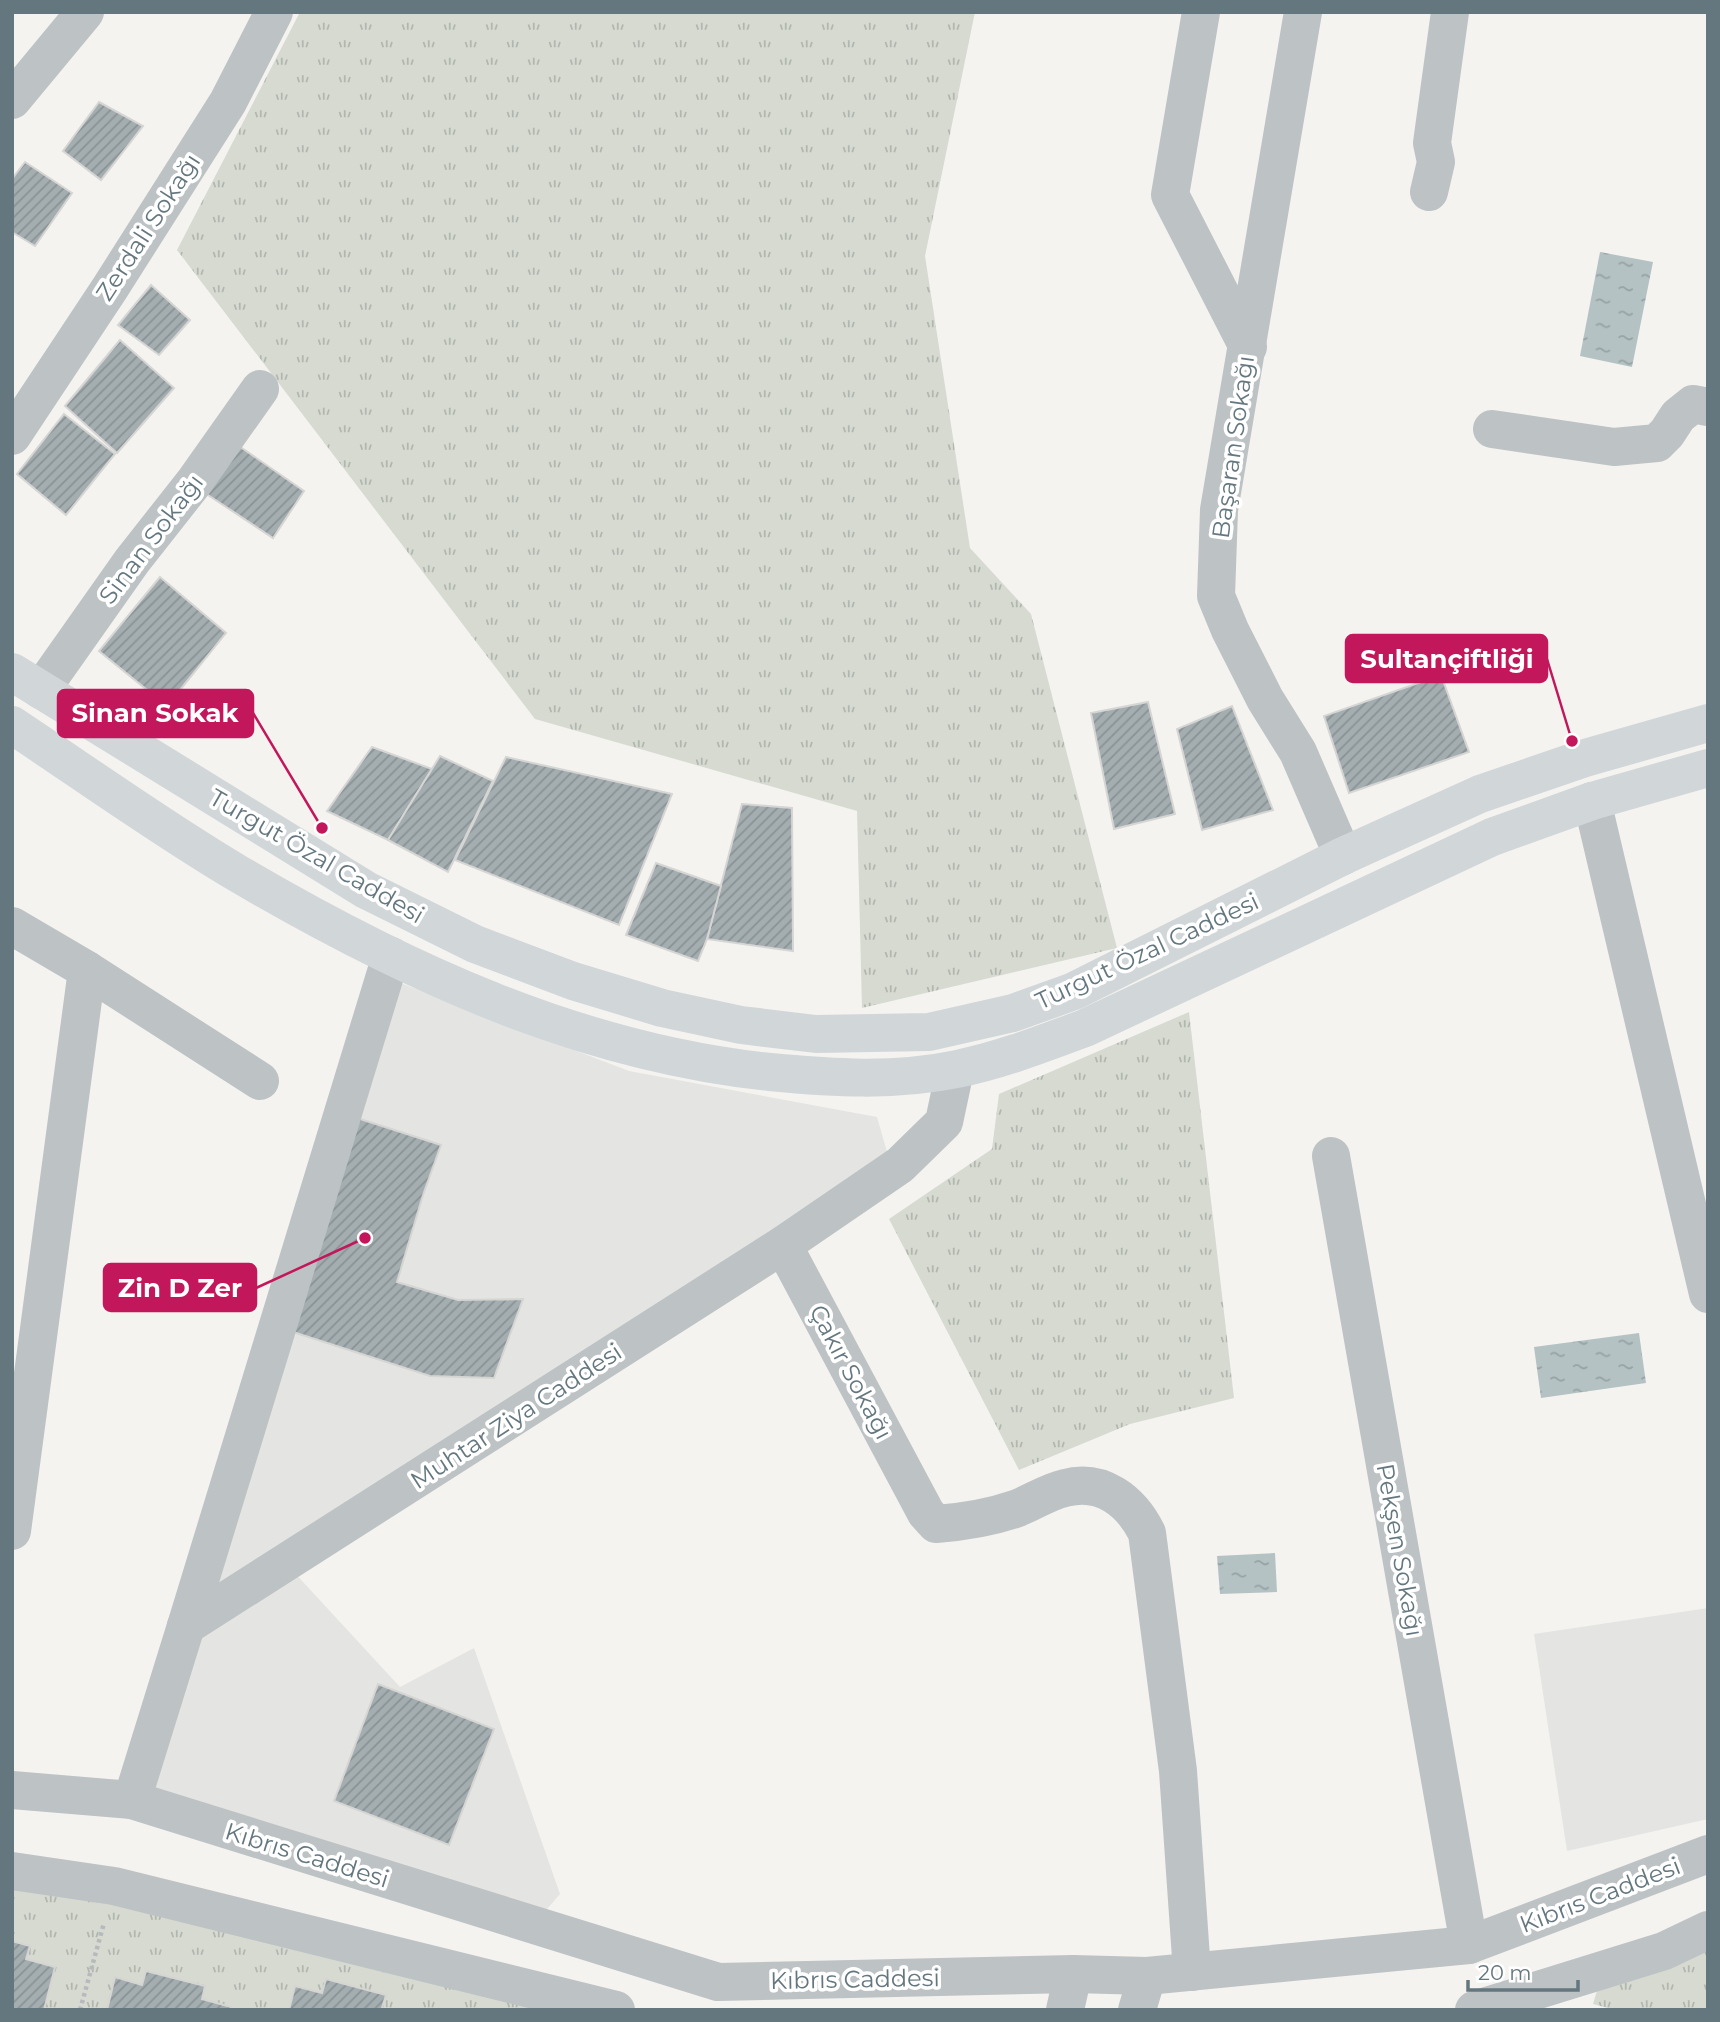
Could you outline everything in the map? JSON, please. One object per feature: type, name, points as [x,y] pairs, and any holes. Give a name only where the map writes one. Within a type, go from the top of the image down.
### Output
[{"type":"main road","name":"Turgut Özal Caddesi","points":[[27,681],[366,890],[475,944],[573,981],[662,1008],[741,1025],[816,1034],[929,1032],[1013,1013],[1074,991],[1343,856],[1480,794],[1585,758],[1708,723]]},
{"type":"main road","name":"Turgut Özal Caddesi","points":[[12,725],[235,871],[341,932],[459,988],[560,1027],[650,1051],[734,1068],[816,1076],[892,1078],[955,1070],[1015,1055],[1085,1028],[1492,837],[1592,801],[1708,768]]},
{"type":"main road","points":[[1343,856],[1362,897]]},
{"type":"main road","points":[[955,1070],[958,1027]]},
{"type":"street","points":[[12,100],[85,12]]},
{"type":"street","name":"Zerdali Sokağı","points":[[12,436],[228,102],[274,12]]},
{"type":"street","points":[[1200,12],[1170,195],[1248,347]]},
{"type":"street","name":"Başaran Sokağı","points":[[1303,12],[1219,510],[1216,596],[1265,699],[1298,752],[1343,856]]},
{"type":"street","points":[[1429,192],[1436,162],[1432,143],[1450,12]]},
{"type":"street","name":"Sinan Sokağı","points":[[27,681],[132,561],[195,481],[260,388]]},
{"type":"street","points":[[1492,429],[1614,447],[1634,446],[1657,443],[1678,416],[1693,404],[1708,407]]},
{"type":"street","points":[[1592,801],[1708,1294]]},
{"type":"street","points":[[12,926],[87,970],[260,1081]]},
{"type":"street","points":[[132,1800],[391,956]]},
{"type":"street","points":[[13,1534],[87,970]]},
{"type":"street","name":"Muhtar Ziya Caddesi","points":[[186,1626],[783,1245],[901,1165],[944,1122],[955,1070]]},
{"type":"street","name":"Pekşen Sokağı","points":[[1331,1156],[1469,1945]]},
{"type":"street","name":"Çakır Sokağı","points":[[783,1245],[926,1513],[936,1524],[986,1518],[1065,1488],[1083,1486],[1101,1489],[1117,1496],[1140,1518],[1147,1533],[1178,1771],[1192,1972]]},
{"type":"street","name":"Kıbrıs Caddesi","points":[[12,1790],[132,1800],[718,1982],[1142,1993],[1192,1972],[1469,1945],[1708,1854]]},
{"type":"street","points":[[12,1871],[114,1886],[616,2010]]},
{"type":"street","points":[[1474,2010],[1664,1951],[1708,1930]]},
{"type":"path","points":[[80,2010],[114,1886]]},
{"type":"shaded area","points":[[398,982],[629,1071],[877,1117],[893,1173],[292,1570],[400,1687],[474,1648],[560,1894],[541,1916],[145,1788]]},
{"type":"shaded area","points":[[1708,1608],[1708,1819],[1567,1851],[1534,1634]]},
{"type":"green space","points":[[300,12],[975,12],[925,256],[970,548],[1031,614],[1117,948],[862,1008],[857,811],[535,719],[177,250]]},
{"type":"green space","points":[[1189,1012],[1234,1398],[1130,1424],[1019,1470],[889,1219],[992,1149],[999,1094]]},
{"type":"green space","points":[[12,1886],[90,1898],[551,2010],[12,2010]]},
{"type":"green space","points":[[1708,1937],[1708,2010],[1615,2010],[1593,2004],[1600,1981]]},
{"type":"water","points":[[1600,252],[1653,262],[1632,367],[1580,356]]},
{"type":"water","points":[[1639,1333],[1646,1383],[1541,1398],[1534,1347]]},
{"type":"water","points":[[1275,1553],[1277,1592],[1220,1594],[1217,1556]]},
{"type":"building","points":[[99,102],[143,126],[101,180],[63,151]]},
{"type":"building","points":[[25,162],[72,193],[35,246],[12,232],[12,179]]},
{"type":"building","points":[[151,285],[190,320],[159,355],[118,325]]},
{"type":"building","points":[[120,340],[174,388],[117,453],[65,406]]},
{"type":"building","points":[[64,414],[115,454],[66,515],[17,474]]},
{"type":"building","points":[[239,446],[304,491],[273,538],[205,493]]},
{"type":"building","points":[[160,577],[226,633],[167,706],[99,651]]},
{"type":"building","points":[[1441,675],[1469,752],[1349,793],[1324,716]]},
{"type":"building","points":[[1148,702],[1175,814],[1114,829],[1091,713]]},
{"type":"building","points":[[1232,706],[1273,810],[1202,830],[1177,729]]},
{"type":"building","points":[[372,747],[432,769],[388,840],[327,811]]},
{"type":"building","points":[[440,756],[493,781],[448,872],[388,840]]},
{"type":"building","points":[[506,757],[672,794],[619,925],[455,860]]},
{"type":"building","points":[[742,804],[792,808],[793,951],[707,939]]},
{"type":"building","points":[[656,863],[721,886],[707,939],[698,961],[626,935]]},
{"type":"building","points":[[357,1118],[441,1145],[397,1282],[458,1300],[523,1299],[494,1378],[430,1376],[293,1332]]},
{"type":"building","points":[[378,1684],[494,1729],[449,1845],[334,1801]]},
{"type":"building","points":[[12,1941],[30,1946],[26,1959],[55,1967],[44,2010],[12,2010]]},
{"type":"building","points":[[146,1971],[205,1986],[202,1999],[231,2007],[230,2010],[107,2010],[115,1977],[142,1985]]},
{"type":"building","points":[[326,1979],[386,1995],[382,2008],[388,2010],[289,2010],[295,1986],[322,1993]]},
{"type":"place","name":"Sultançiftliği","points":[[1572,741]]},
{"type":"place","name":"Sinan Sokak","points":[[322,828]]},
{"type":"place","name":"Zin D Zer","points":[[365,1238]]}]
